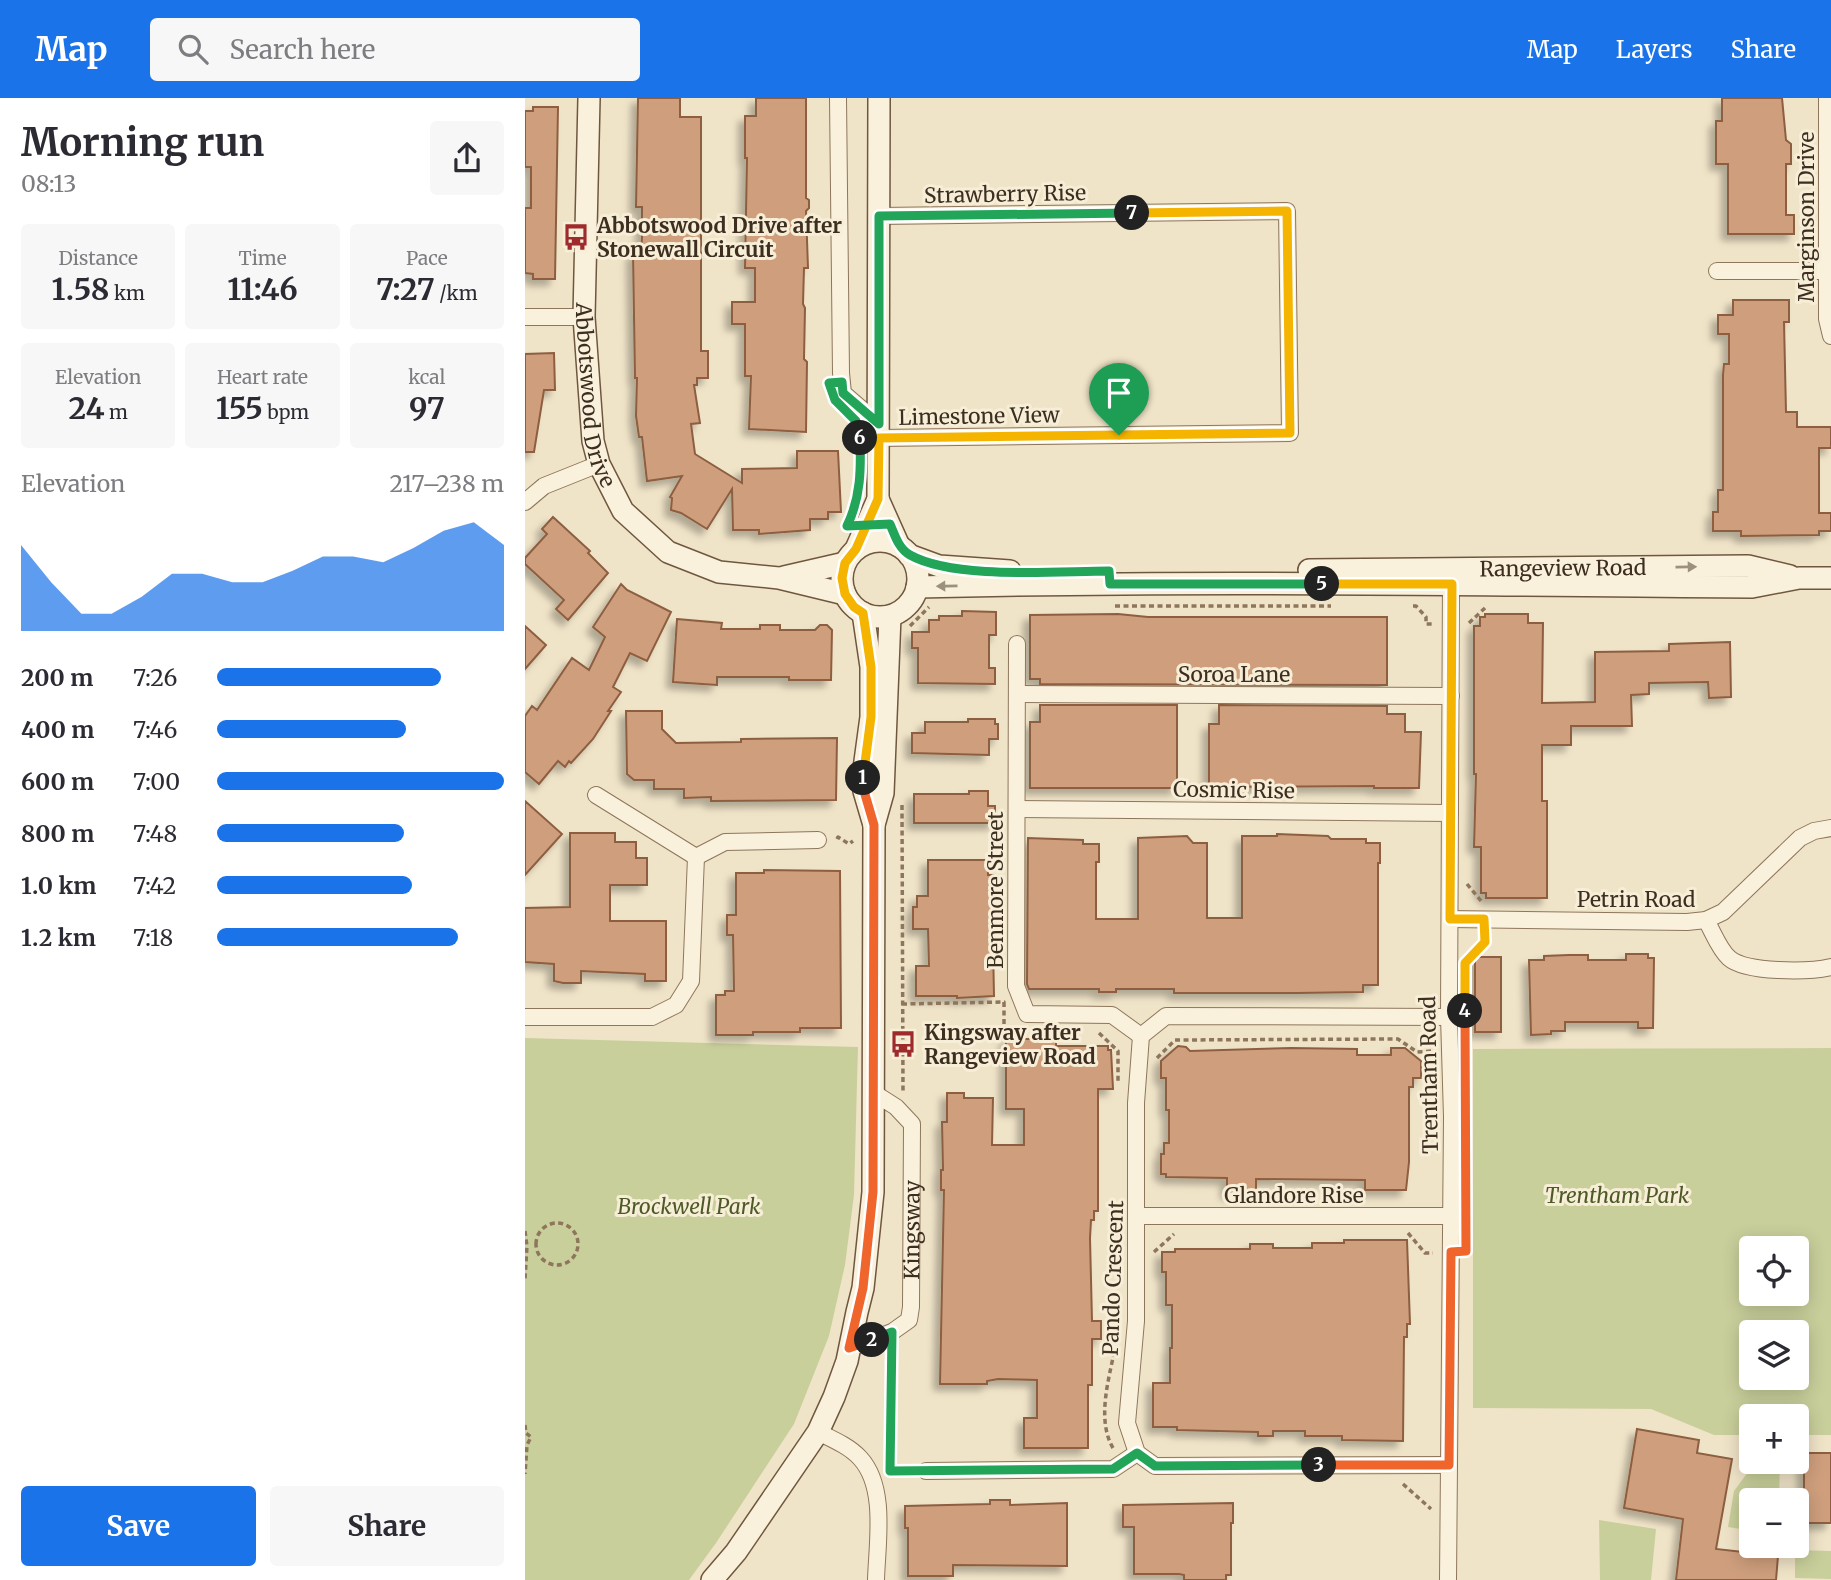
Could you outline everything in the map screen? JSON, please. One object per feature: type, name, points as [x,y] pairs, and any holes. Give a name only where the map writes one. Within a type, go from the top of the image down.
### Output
[{"type":"street","name":"Abbotswood Drive","points":[[589,98],[584,317],[593,441],[600,464],[623,510],[669,552],[719,572],[779,578],[845,594]]},
{"type":"street","points":[[838,98],[843,393],[879,431]]},
{"type":"street","points":[[878,499],[917,570],[917,587],[914,596],[904,608],[890,616],[875,617],[854,607],[845,594],[842,578],[878,499],[879,98]]},
{"type":"street","name":"Marginson Drive","points":[[1827,98],[1829,152],[1826,271],[1827,319],[1831,336]]},
{"type":"street","name":"Strawberry Rise","points":[[879,216],[1287,211],[1290,433]]},
{"type":"street","points":[[1717,271],[1826,271]]},
{"type":"street","points":[[525,317],[584,317]]},
{"type":"street","name":"Limestone View","points":[[879,431],[1290,433]]},
{"type":"street","points":[[525,502],[544,486],[600,464]]},
{"type":"street","points":[[851,556],[869,542],[881,541],[904,550]]},
{"type":"street","name":"Rangeview Road","points":[[904,550],[939,566],[961,569],[1110,578]]},
{"type":"street","name":"Abbotswood Drive","points":[[779,578],[851,556]]},
{"type":"street","name":"Rangeview Road","points":[[917,587],[1110,578],[1451,577],[1748,566],[1799,578]]},
{"type":"street","name":"Rangeview Road","points":[[1451,577],[1503,585],[1752,587],[1799,578],[1831,578]]},
{"type":"street","name":"Trentham Road","points":[[1448,1580],[1451,577]]},
{"type":"street","name":"Kingsway","points":[[712,1580],[736,1552],[818,1432],[834,1397],[863,1288],[873,1192],[874,1093],[867,830],[863,776],[871,717],[871,667],[863,613]]},
{"type":"street","name":"Kingsway","points":[[867,830],[883,793],[890,616]]},
{"type":"street","name":"Benmore Street","points":[[1017,644],[1016,986],[1027,1014],[1112,1015],[1141,1036]]},
{"type":"street","name":"Soroa Lane","points":[[1017,694],[1451,696]]},
{"type":"street","points":[[596,795],[696,857]]},
{"type":"street","name":"Cosmic Rise","points":[[1017,809],[1450,813]]},
{"type":"street","name":"Petrin Road","points":[[1450,919],[1706,920],[1723,912],[1800,838],[1814,831],[1831,828]]},
{"type":"street","points":[[696,857],[726,842],[818,840]]},
{"type":"street","points":[[525,1017],[652,1017],[676,1005],[691,981],[696,857]]},
{"type":"street","points":[[1706,920],[1727,957],[1739,965],[1756,970],[1831,967]]},
{"type":"street","points":[[1139,1061],[1141,1036],[1166,1016],[1449,1017]]},
{"type":"street","name":"Pando Crescent","points":[[1137,1453],[1127,1423],[1136,1321],[1136,1103],[1139,1061]]},
{"type":"street","name":"Kingsway","points":[[874,1093],[896,1107],[912,1124],[911,1307],[909,1320],[892,1332]]},
{"type":"street","name":"Glandore Rise","points":[[1137,1216],[1451,1216]]},
{"type":"street","points":[[849,1348],[892,1332]]},
{"type":"street","points":[[818,1432],[860,1458],[878,1493],[876,1580]]},
{"type":"street","points":[[926,1471],[1113,1469],[1137,1453],[1155,1466],[1449,1465]]},
{"type":"path","points":[[1465,626],[1484,607],[1503,607],[1503,585]]},
{"type":"path","points":[[818,840],[830,851],[838,837],[849,844],[867,830]]},
{"type":"path","points":[[1465,882],[1484,905],[1485,942],[1465,963]]},
{"type":"path","points":[[896,1107],[903,1094],[902,1004]]},
{"type":"path","points":[[1118,1090],[1118,1062],[1154,1060],[1174,1040],[1398,1039],[1417,1052],[1450,1051]]},
{"type":"path","points":[[552,1224],[566,1224],[576,1234],[577,1251],[569,1262],[562,1265],[543,1260],[535,1246],[543,1229],[552,1224]]},
{"type":"path","points":[[525,1231],[525,1279]]},
{"type":"path","points":[[1407,1232],[1425,1253],[1451,1252]]},
{"type":"path","points":[[1137,1254],[1151,1254],[1174,1233]]},
{"type":"path","points":[[527,1246],[535,1246]]},
{"type":"path","points":[[892,1332],[890,1471],[926,1471]]},
{"type":"path","points":[[1115,1348],[1106,1389],[1106,1436],[1122,1462]]},
{"type":"path","points":[[525,1425],[526,1433],[531,1437],[527,1445],[525,1474]]},
{"type":"path","points":[[1403,1483],[1428,1507],[1448,1515]]},
{"type":"green space","name":"Brockwell Park","points":[[525,1038],[858,1047],[854,1195],[845,1265],[829,1336],[794,1424],[689,1580],[525,1580]]},
{"type":"green space","name":"Trentham Park","points":[[1831,1048],[1831,1435],[1809,1435],[1809,1404],[1739,1404],[1739,1435],[1714,1435],[1651,1409],[1473,1408],[1473,1049]]},
{"type":"green space","points":[[1747,1474],[1780,1474],[1779,1488],[1739,1488],[1739,1529],[1728,1527],[1734,1491]]},
{"type":"green space","points":[[1599,1520],[1656,1529],[1651,1580],[1600,1580]]},
{"type":"green space","points":[[1809,1550],[1831,1551],[1831,1579],[1795,1578],[1795,1558],[1809,1558]]},
{"type":"building","points":[[638,98],[680,98],[680,117],[701,117],[701,351],[708,351],[708,378],[697,378],[697,385],[694,385],[700,423],[691,424],[695,454],[742,483],[742,469],[797,468],[797,451],[838,451],[841,512],[828,512],[828,519],[810,519],[810,530],[759,534],[759,530],[733,530],[732,489],[707,529],[671,510],[670,497],[682,476],[647,481],[642,437],[639,437],[636,416],[635,378],[633,253],[641,253],[642,237],[642,207],[636,207]]},
{"type":"building","points":[[756,98],[806,98],[806,198],[809,200],[809,208],[806,211],[808,268],[804,268],[803,304],[804,359],[807,362],[806,432],[749,429],[751,376],[745,376],[745,324],[732,324],[732,302],[755,302],[755,268],[745,268],[745,116],[756,116]]},
{"type":"building","points":[[1722,98],[1782,98],[1786,140],[1791,144],[1791,164],[1786,164],[1786,215],[1794,215],[1794,234],[1728,234],[1728,164],[1716,164],[1716,121],[1722,121]]},
{"type":"building","points":[[533,107],[558,107],[555,279],[533,279],[533,274],[525,273],[525,208],[531,208],[531,167],[525,167],[525,111],[533,111]]},
{"type":"building","points":[[1733,300],[1789,300],[1789,322],[1784,322],[1786,412],[1797,412],[1797,427],[1831,427],[1831,448],[1819,448],[1819,513],[1831,513],[1831,531],[1819,531],[1819,535],[1741,536],[1741,531],[1713,531],[1713,512],[1718,512],[1718,490],[1723,490],[1723,375],[1724,364],[1729,364],[1729,334],[1718,334],[1718,315],[1733,315]]},
{"type":"building","points":[[554,353],[555,390],[544,390],[534,452],[525,452],[525,354]]},
{"type":"building","points":[[553,517],[590,551],[588,553],[608,573],[568,620],[556,609],[564,600],[525,564],[525,558],[547,534],[542,529]]},
{"type":"building","points":[[621,584],[627,590],[671,612],[647,661],[630,653],[613,687],[621,692],[593,739],[565,767],[558,761],[539,784],[525,772],[525,716],[532,706],[537,710],[572,658],[589,670],[605,637],[593,627]]},
{"type":"building","points":[[962,611],[996,612],[996,635],[989,635],[989,668],[995,668],[995,684],[918,683],[918,648],[912,648],[912,632],[929,632],[929,620],[939,620],[939,616],[962,616]]},
{"type":"building","points":[[1118,614],[1148,617],[1387,617],[1387,685],[1040,684],[1040,679],[1030,679],[1030,615]]},
{"type":"building","points":[[1485,614],[1528,614],[1528,623],[1543,623],[1542,703],[1595,702],[1595,652],[1669,651],[1669,644],[1730,642],[1731,697],[1709,698],[1708,682],[1649,683],[1649,694],[1631,695],[1632,726],[1571,726],[1571,745],[1542,745],[1542,801],[1547,801],[1547,898],[1486,898],[1486,893],[1481,893],[1481,847],[1474,847],[1474,626],[1480,626],[1480,617],[1485,617]]},
{"type":"building","points":[[677,619],[722,623],[721,629],[760,629],[760,625],[780,625],[780,630],[815,630],[820,625],[827,625],[832,630],[831,680],[717,677],[717,685],[673,682]]},
{"type":"building","points":[[525,626],[546,645],[525,669]]},
{"type":"building","points":[[1040,705],[1177,705],[1177,788],[1030,788],[1030,722],[1040,722]]},
{"type":"building","points":[[1219,705],[1387,706],[1387,714],[1405,714],[1405,732],[1421,732],[1419,788],[1209,787],[1209,724],[1219,724]]},
{"type":"building","points":[[626,711],[662,711],[662,729],[676,743],[837,738],[836,800],[711,801],[711,797],[684,798],[684,789],[654,789],[654,780],[634,780],[627,774]]},
{"type":"building","points":[[968,719],[995,719],[995,724],[998,724],[998,739],[989,739],[989,755],[912,753],[912,733],[925,733],[925,722],[968,722]]},
{"type":"building","points":[[969,791],[988,791],[988,806],[995,806],[995,823],[914,823],[914,794],[969,794]]},
{"type":"building","points":[[525,801],[562,834],[525,875]]},
{"type":"building","points":[[570,833],[615,833],[615,842],[636,842],[636,858],[647,858],[647,885],[610,885],[610,921],[666,921],[666,981],[645,981],[645,974],[581,971],[581,983],[563,983],[554,981],[554,964],[525,962],[525,908],[570,907]]},
{"type":"building","points":[[1277,834],[1366,839],[1366,843],[1380,843],[1378,985],[1363,985],[1363,992],[1297,993],[1174,993],[1174,989],[1116,989],[1116,992],[1099,992],[1099,989],[1029,989],[1028,838],[1083,840],[1083,844],[1099,844],[1099,862],[1096,862],[1096,919],[1138,919],[1138,838],[1187,836],[1193,843],[1207,843],[1207,918],[1242,918],[1242,836]]},
{"type":"building","points":[[928,860],[988,860],[988,875],[996,875],[996,893],[992,893],[994,996],[916,996],[916,966],[929,966],[928,929],[913,929],[913,907],[917,907],[917,896],[928,896]]},
{"type":"building","points":[[764,870],[840,871],[841,1028],[800,1028],[800,1032],[716,1035],[716,995],[734,991],[733,935],[727,935],[727,915],[736,915],[736,873],[764,873]]},
{"type":"building","points":[[1626,954],[1648,954],[1648,958],[1654,958],[1653,1028],[1638,1028],[1638,1022],[1565,1022],[1565,1031],[1531,1035],[1529,960],[1544,960],[1544,956],[1588,955],[1588,960],[1626,960]]},
{"type":"building","points":[[1475,957],[1501,957],[1501,1032],[1475,1032]]},
{"type":"building","points":[[1006,1039],[1056,1039],[1056,1046],[1108,1046],[1108,1050],[1111,1050],[1113,1089],[1098,1089],[1098,1211],[1094,1211],[1094,1220],[1091,1220],[1090,1238],[1092,1321],[1101,1321],[1101,1339],[1092,1339],[1092,1385],[1088,1385],[1088,1448],[1024,1448],[1024,1418],[1037,1418],[1037,1380],[998,1379],[987,1381],[987,1384],[940,1384],[944,1190],[941,1190],[942,1122],[947,1122],[947,1093],[964,1093],[964,1098],[993,1098],[992,1145],[1024,1145],[1024,1109],[1006,1109]]},
{"type":"building","points":[[1178,1046],[1186,1047],[1190,1051],[1357,1049],[1357,1055],[1391,1055],[1391,1048],[1405,1048],[1421,1061],[1421,1078],[1413,1078],[1413,1087],[1409,1087],[1409,1162],[1406,1190],[1365,1190],[1365,1180],[1256,1179],[1256,1193],[1227,1193],[1227,1178],[1166,1177],[1166,1174],[1161,1174],[1161,1154],[1164,1154],[1164,1143],[1169,1143],[1169,1110],[1166,1110],[1166,1078],[1161,1078],[1161,1061]]},
{"type":"building","points":[[1344,1240],[1407,1240],[1410,1324],[1407,1324],[1407,1337],[1404,1337],[1403,1441],[1342,1440],[1342,1436],[1305,1436],[1305,1431],[1273,1431],[1273,1436],[1258,1436],[1258,1432],[1153,1427],[1153,1383],[1170,1383],[1172,1348],[1172,1305],[1166,1305],[1166,1272],[1162,1272],[1162,1252],[1175,1252],[1175,1249],[1250,1249],[1250,1244],[1273,1244],[1273,1248],[1312,1248],[1312,1243],[1344,1243]]},
{"type":"building","points":[[1637,1429],[1699,1440],[1697,1453],[1732,1459],[1716,1549],[1739,1552],[1739,1558],[1778,1558],[1776,1580],[1676,1580],[1683,1519],[1624,1508]]},
{"type":"building","points":[[1809,1453],[1831,1453],[1831,1523],[1809,1523],[1809,1488],[1804,1488],[1804,1474],[1809,1474]]},
{"type":"building","points":[[990,1500],[1010,1500],[1010,1505],[1067,1503],[1067,1566],[953,1565],[953,1576],[908,1576],[905,1506],[990,1504]]},
{"type":"building","points":[[1233,1503],[1231,1575],[1226,1575],[1226,1580],[1184,1580],[1184,1575],[1179,1574],[1134,1574],[1134,1527],[1123,1527],[1123,1505]]},
{"type":"place","name":"Abbotswood Drive after Stonewall Circuit","points":[[576,237]]},
{"type":"place","name":"Kingsway after Rangeview Road","points":[[903,1044]]},
{"type":"route","points":[[1119,435],[879,438],[878,499],[867,525],[856,549],[845,563],[842,578],[845,594],[854,607],[863,613],[871,667],[871,717],[863,776],[864,791],[874,825],[873,1192],[863,1288],[849,1348],[892,1332],[890,1471],[1113,1469],[1137,1453],[1155,1466],[1449,1465],[1451,1252],[1466,1251],[1465,963],[1485,942],[1484,919],[1450,919],[1452,584],[1110,584],[1109,571],[988,571],[939,566],[909,555],[899,546],[890,524],[867,525],[847,526],[855,510],[860,486],[860,436],[856,421],[835,400],[829,383],[842,382],[843,393],[879,424],[879,216],[1287,211],[1290,433],[1119,435]]}]
